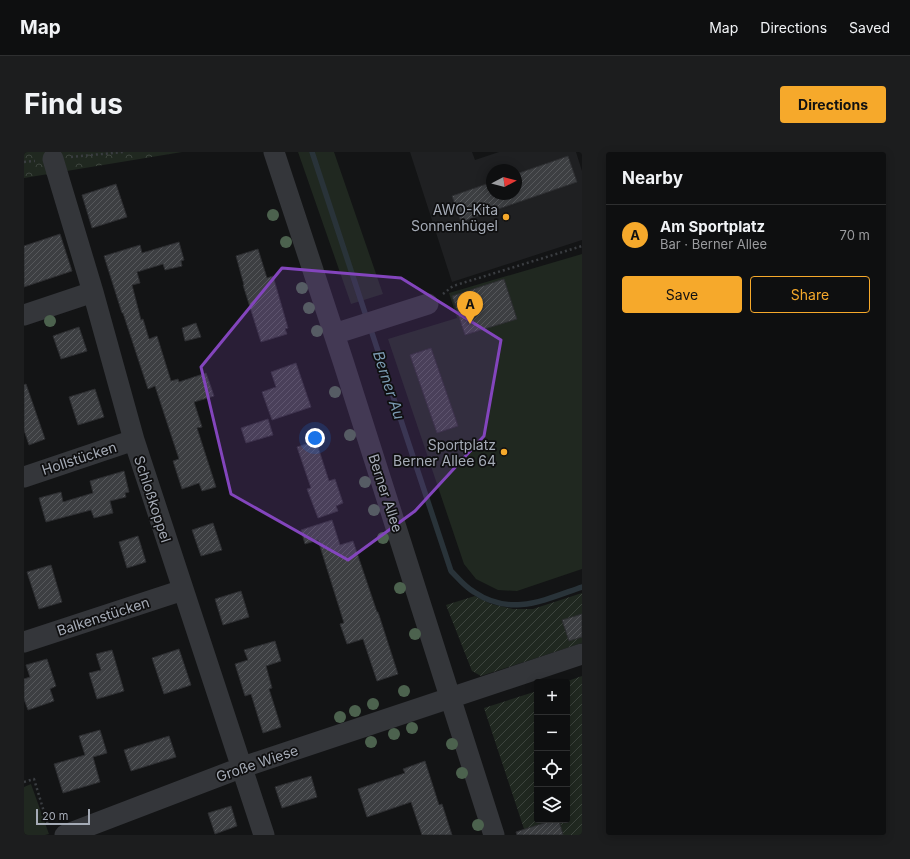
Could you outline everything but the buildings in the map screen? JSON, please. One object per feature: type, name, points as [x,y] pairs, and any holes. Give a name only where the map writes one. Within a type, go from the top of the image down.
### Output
[{"type":"street","name":"Berner Allee","points":[[274,152],[451,697],[494,835]]},
{"type":"street","name":"Schloßkoppel","points":[[53,159],[93,292],[134,440],[264,835]]},
{"type":"street","points":[[24,315],[93,292]]},
{"type":"street","points":[[334,334],[354,329],[428,304]]},
{"type":"street","name":"Hollstücken","points":[[24,477],[134,440]]},
{"type":"street","name":"Balkenstücken","points":[[24,642],[183,590]]},
{"type":"street","name":"Große Wiese","points":[[57,832],[451,697],[582,654]]},
{"type":"path","points":[[428,304],[453,286],[582,246]]},
{"type":"path","points":[[24,782],[34,779],[57,832]]},
{"type":"highlighted area","points":[[282,268],[401,278],[501,340],[484,436],[415,511],[348,560],[231,494],[201,367]]},
{"type":"shaded area","name":"AWO-Kita Sonnenhügel","points":[[410,152],[472,152],[475,160],[499,152],[576,152],[582,171],[582,240],[452,282]]},
{"type":"green space","points":[[24,152],[182,152],[24,178]]},
{"type":"green space","points":[[298,152],[334,152],[383,294],[351,304]]},
{"type":"green space","name":"Sportplatz Berner Allee 64","points":[[582,254],[582,569],[517,591],[498,590],[476,579],[464,564],[388,339],[457,318],[449,293]]},
{"type":"green space","points":[[582,593],[582,643],[481,676],[472,671],[446,605],[475,596],[491,604],[513,609],[533,609]]},
{"type":"green space","points":[[582,676],[582,835],[526,835],[484,708],[534,692],[534,823],[570,823],[570,680]]},
{"type":"green space","points":[[31,784],[49,834],[24,835],[24,787]]},
{"type":"waterway","name":"Berner Au","points":[[312,152],[367,319]]},
{"type":"waterway","name":"Berner Au","points":[[370,327],[451,571],[471,590],[501,604],[528,604],[582,587]]},
{"type":"place","name":"AWO-Kita Sonnenhügel","points":[[506,217]]},
{"type":"place","name":"Am Sportplatz","points":[[470,324]]},
{"type":"place","name":"Sportplatz Berner Allee 64","points":[[504,452]]}]
